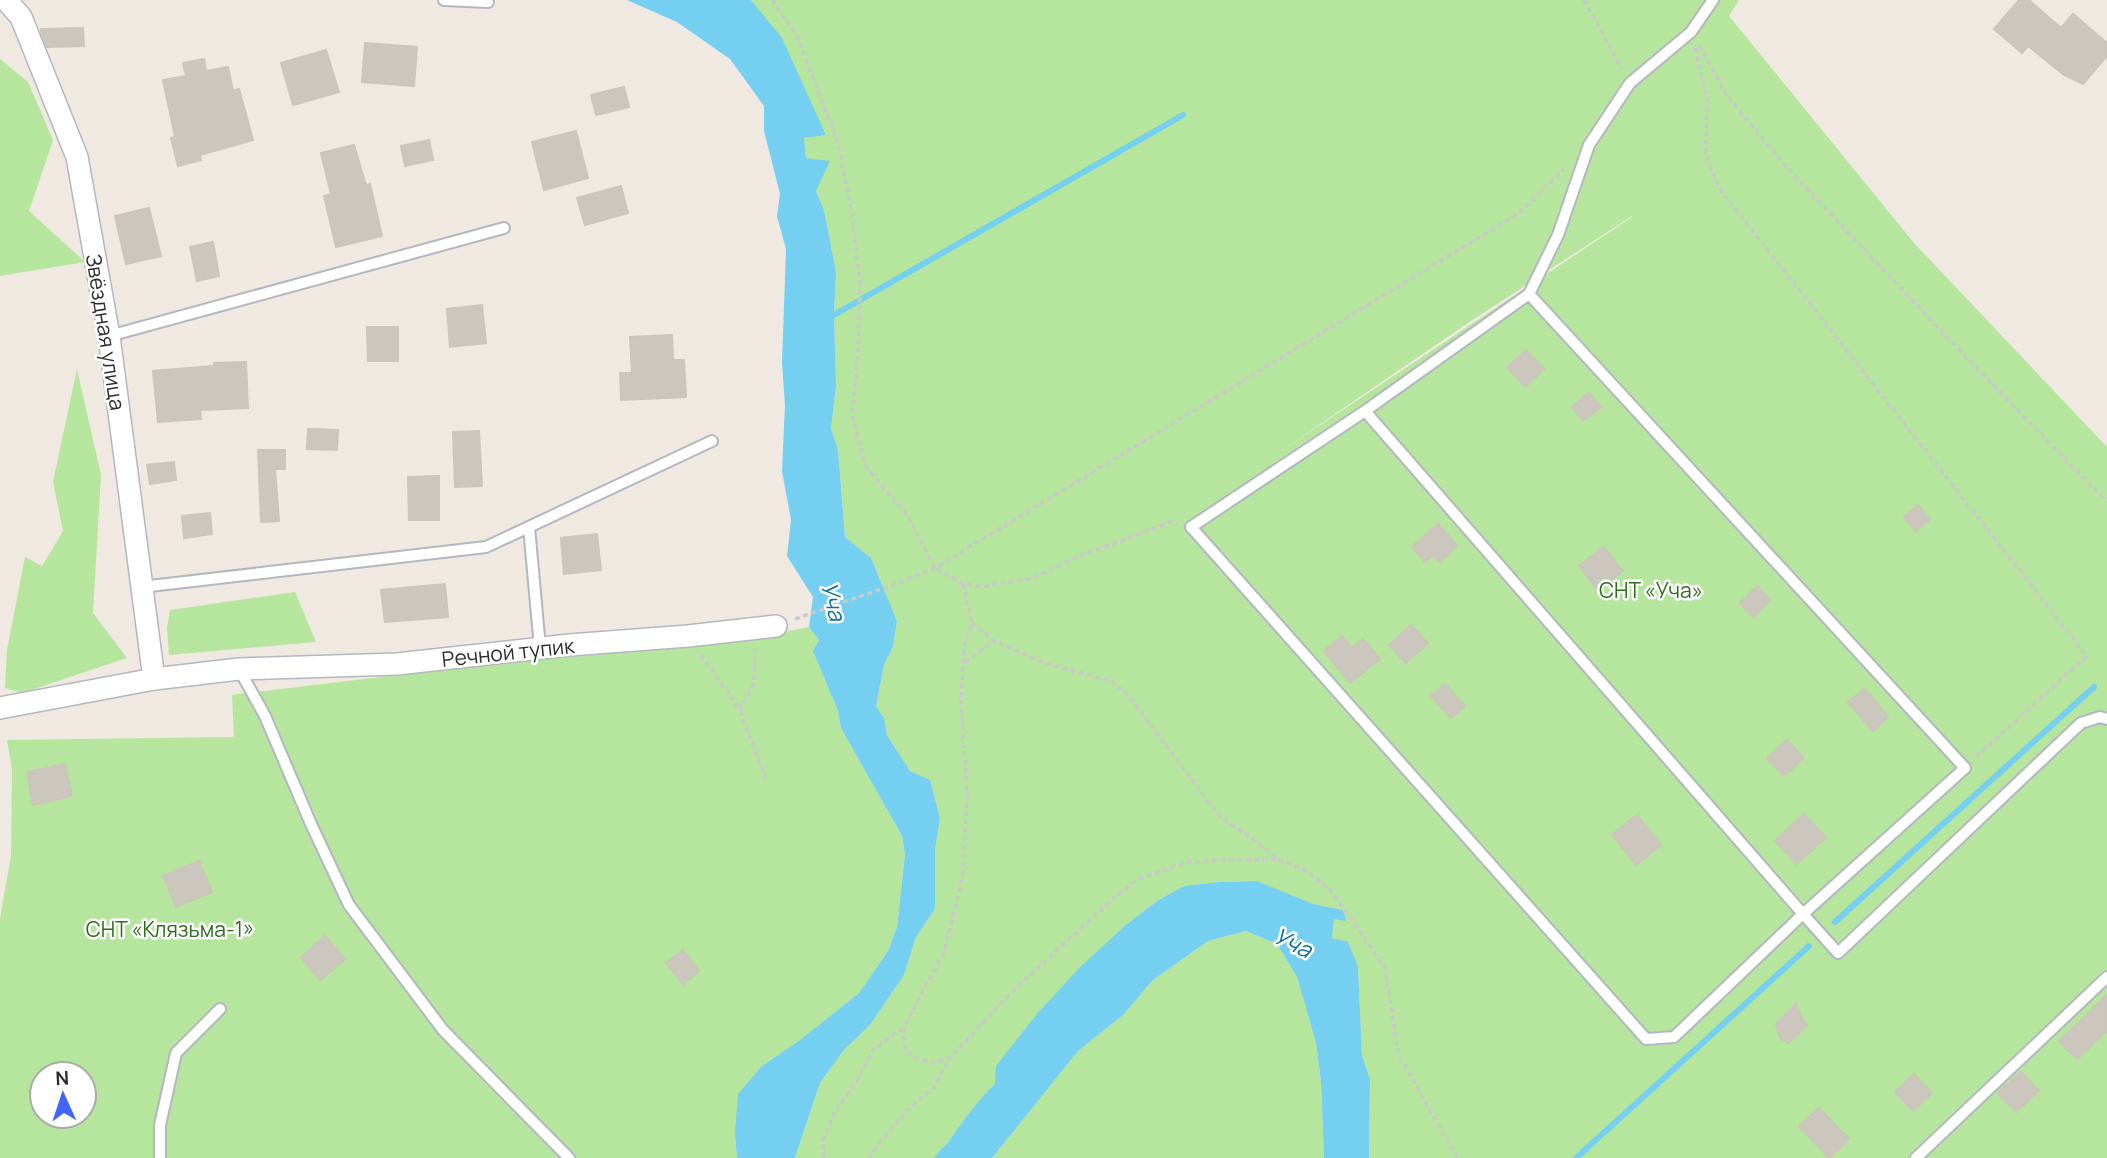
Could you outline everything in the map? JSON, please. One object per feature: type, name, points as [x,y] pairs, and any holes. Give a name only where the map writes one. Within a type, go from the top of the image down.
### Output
[{"type":"street","name":"Звёздная улица","points":[[6,0],[21,17],[77,157],[108,336],[154,679]]},
{"type":"street","name":"Речной тупик","points":[[0,708],[154,679],[239,668],[397,664],[766,627]]},
{"type":"lane","points":[[444,0],[488,2]]},
{"type":"lane","points":[[1529,294],[1965,768],[1674,1037],[1646,1040],[1191,527],[1365,411],[1529,294],[1558,235],[1589,145],[1630,83],[1691,32],[1713,0]]},
{"type":"lane","points":[[108,336],[504,228]]},
{"type":"lane","points":[[1365,411],[1838,953],[2081,723],[2100,717],[2107,719]]},
{"type":"lane","points":[[141,587],[486,547],[712,441]]},
{"type":"lane","points":[[528,527],[540,648]]},
{"type":"lane","points":[[239,668],[265,716],[349,905],[443,1030],[569,1158]]},
{"type":"lane","points":[[1916,1158],[2107,977]]},
{"type":"lane","points":[[160,1158],[160,1125],[176,1053],[220,1009]]},
{"type":"path","points":[[772,0],[797,36],[837,140],[852,214],[860,284],[858,354],[852,416],[866,467],[908,516],[935,568],[963,584],[982,587],[1030,579],[1080,556],[1171,522],[1191,527]]},
{"type":"path","points":[[1584,0],[1630,83]]},
{"type":"path","points":[[1691,32],[1728,97],[1792,173],[1966,358],[2107,502]]},
{"type":"path","points":[[1691,32],[1707,99],[1706,154],[1719,188],[2087,656],[1965,768]]},
{"type":"path","points":[[740,710],[754,683],[766,627],[887,587],[935,568],[1519,214],[1589,145]]},
{"type":"path","points":[[824,1158],[823,1142],[835,1112],[856,1082],[873,1050],[904,1027],[944,953],[963,874],[967,797],[961,701],[964,646],[972,623],[963,584]]},
{"type":"path","points":[[972,623],[994,641],[1047,664],[1112,681],[1128,695],[1218,814],[1279,859],[1307,871],[1333,893],[1384,968],[1399,1056],[1458,1158]]},
{"type":"path","points":[[688,636],[740,710],[766,780]]},
{"type":"path","points":[[964,663],[994,641]]},
{"type":"path","points":[[869,1158],[909,1109],[933,1087],[951,1057],[1010,994],[1136,880],[1191,861],[1279,859]]},
{"type":"path","points":[[904,1027],[905,1049],[914,1058],[934,1062],[951,1057]]},
{"type":"green space","name":"СНТ «Уча»","points":[[751,0],[1739,0],[1729,16],[1914,243],[2107,447],[2107,1158],[1369,1158],[1370,1079],[1362,1055],[1358,967],[1332,938],[1334,918],[1345,920],[1343,910],[1313,904],[1256,881],[1184,886],[1157,901],[1127,924],[934,1158],[795,1158],[820,1083],[843,1051],[870,1025],[904,975],[916,937],[935,909],[935,850],[940,818],[930,781],[910,771],[887,735],[884,718],[876,706],[884,665],[893,647],[897,621],[871,558],[845,537],[838,449],[831,429],[836,386],[836,272],[824,210],[816,191],[829,162],[806,158],[804,138],[826,134]],"holes":[[[1632,217],[1275,455],[1468,323]]]},
{"type":"green space","points":[[0,59],[28,82],[53,140],[29,211],[85,262],[0,276]]},
{"type":"green space","points":[[77,369],[101,475],[93,613],[127,658],[22,693],[5,688],[7,650],[25,557],[42,566],[63,531],[53,482]]},
{"type":"green space","points":[[295,592],[316,642],[169,655],[167,628],[170,610]]},
{"type":"green space","name":"СНТ «Клязьма-1»","points":[[809,627],[819,640],[813,651],[838,711],[841,728],[902,836],[905,854],[897,927],[888,951],[859,993],[762,1066],[735,1134],[737,1158],[0,1158],[0,919],[11,855],[12,770],[7,740],[234,737],[232,695],[565,655],[756,638]]},
{"type":"green space","points":[[1246,931],[1277,944],[1297,977],[1316,1043],[1321,1082],[1324,1158],[992,1158],[1078,1051],[1123,1015],[1153,980],[1208,941]]},
{"type":"water","name":"Уча","points":[[627,0],[751,0],[782,38],[826,135],[804,138],[806,158],[830,161],[816,191],[824,210],[836,272],[836,386],[831,429],[838,449],[845,537],[871,558],[897,621],[893,647],[884,665],[876,706],[884,718],[887,735],[910,771],[930,780],[940,818],[935,850],[935,909],[916,937],[904,975],[870,1025],[843,1051],[820,1083],[795,1158],[737,1158],[735,1134],[738,1094],[762,1066],[859,993],[888,951],[897,927],[905,854],[902,836],[841,728],[838,711],[813,651],[819,640],[809,627],[813,597],[787,556],[791,520],[782,471],[786,249],[777,216],[780,194],[764,131],[764,106],[730,59],[677,22]]},
{"type":"water","name":"Уча","points":[[1257,881],[1313,904],[1343,910],[1346,921],[1334,919],[1332,938],[1348,942],[1358,967],[1362,1055],[1370,1079],[1369,1158],[1324,1158],[1321,1082],[1316,1043],[1297,977],[1277,944],[1246,931],[1208,941],[1153,980],[1123,1015],[1078,1051],[992,1158],[934,1158],[995,1084],[996,1066],[1037,1014],[1079,968],[1127,924],[1157,901],[1184,886]]},
{"type":"building","points":[[2019,0],[2029,0],[2061,28],[2073,14],[2107,43],[2107,56],[2083,84],[2064,75],[2028,46],[2022,53],[1994,29]]},
{"type":"building","points":[[83,28],[84,46],[47,47],[41,31],[41,29]]},
{"type":"building","points":[[365,43],[417,47],[414,86],[362,82]]},
{"type":"building","points":[[326,50],[339,92],[293,105],[281,63]]},
{"type":"building","points":[[204,59],[206,71],[228,67],[233,91],[239,89],[253,140],[200,155],[201,160],[178,166],[163,80],[186,76],[183,63]]},
{"type":"building","points":[[624,87],[629,107],[596,115],[591,95]]},
{"type":"building","points":[[576,131],[588,178],[544,190],[532,142]]},
{"type":"building","points":[[429,140],[433,160],[405,166],[401,146]]},
{"type":"building","points":[[354,145],[366,185],[370,184],[382,236],[336,247],[324,196],[331,194],[321,153]]},
{"type":"building","points":[[621,186],[628,213],[585,225],[577,198]]},
{"type":"building","points":[[149,208],[161,256],[126,264],[115,216]]},
{"type":"building","points":[[213,242],[219,276],[197,281],[190,247]]},
{"type":"building","points":[[482,305],[486,343],[450,347],[447,309]]},
{"type":"building","points":[[367,327],[398,327],[398,361],[368,361]]},
{"type":"building","points":[[672,335],[673,360],[684,360],[686,397],[621,400],[620,373],[632,373],[630,337]]},
{"type":"building","points":[[1526,350],[1544,369],[1525,387],[1507,367]]},
{"type":"building","points":[[246,362],[248,408],[200,410],[201,419],[158,422],[153,371]]},
{"type":"building","points":[[1589,393],[1601,407],[1583,421],[1572,407]]},
{"type":"building","points":[[308,429],[338,430],[337,450],[307,449]]},
{"type":"building","points":[[479,431],[482,486],[455,487],[453,432]]},
{"type":"building","points":[[258,450],[285,450],[285,469],[275,469],[279,521],[261,522]]},
{"type":"building","points":[[174,462],[176,480],[150,484],[147,465]]},
{"type":"building","points":[[439,476],[439,520],[409,520],[408,477]]},
{"type":"building","points":[[1918,505],[1930,519],[1916,531],[1904,517]]},
{"type":"building","points":[[210,513],[212,534],[184,538],[182,516]]},
{"type":"building","points":[[1438,524],[1457,546],[1440,562],[1434,555],[1425,562],[1412,547]]},
{"type":"building","points":[[597,534],[601,570],[564,574],[561,538]]},
{"type":"building","points":[[1604,547],[1623,571],[1598,590],[1579,566]]},
{"type":"building","points":[[445,584],[448,617],[385,622],[381,590]]},
{"type":"building","points":[[1757,586],[1771,600],[1754,617],[1740,603]]},
{"type":"building","points":[[1411,625],[1428,643],[1406,663],[1389,645]]},
{"type":"building","points":[[1342,636],[1352,648],[1363,639],[1380,659],[1350,683],[1324,651]]},
{"type":"building","points":[[1445,684],[1465,706],[1451,718],[1431,696]]},
{"type":"building","points":[[1865,689],[1888,717],[1873,731],[1848,702]]},
{"type":"building","points":[[1787,740],[1804,758],[1784,776],[1767,758]]},
{"type":"building","points":[[65,764],[72,796],[33,805],[27,772]]},
{"type":"building","points":[[1804,814],[1826,837],[1797,864],[1775,841]]},
{"type":"building","points":[[1637,815],[1661,845],[1636,865],[1612,835]]},
{"type":"building","points":[[199,861],[212,892],[176,907],[163,876]]},
{"type":"building","points":[[325,936],[345,959],[320,980],[301,957]]},
{"type":"building","points":[[683,950],[699,971],[683,984],[666,963]]},
{"type":"building","points":[[2107,995],[2107,1031],[2077,1059],[2059,1041]]},
{"type":"building","points":[[1796,1004],[1807,1025],[1789,1043],[1780,1038],[1776,1024]]},
{"type":"building","points":[[2021,1072],[2039,1091],[2016,1112],[1998,1093]]},
{"type":"building","points":[[1914,1074],[1932,1093],[1913,1111],[1895,1092]]},
{"type":"building","points":[[1819,1108],[1849,1139],[1829,1158],[1799,1126]]},
{"type":"waterway","points":[[834,315],[1183,115]]},
{"type":"waterway","points":[[1835,922],[2094,687]]},
{"type":"waterway","points":[[1576,1158],[1809,946]]}]
